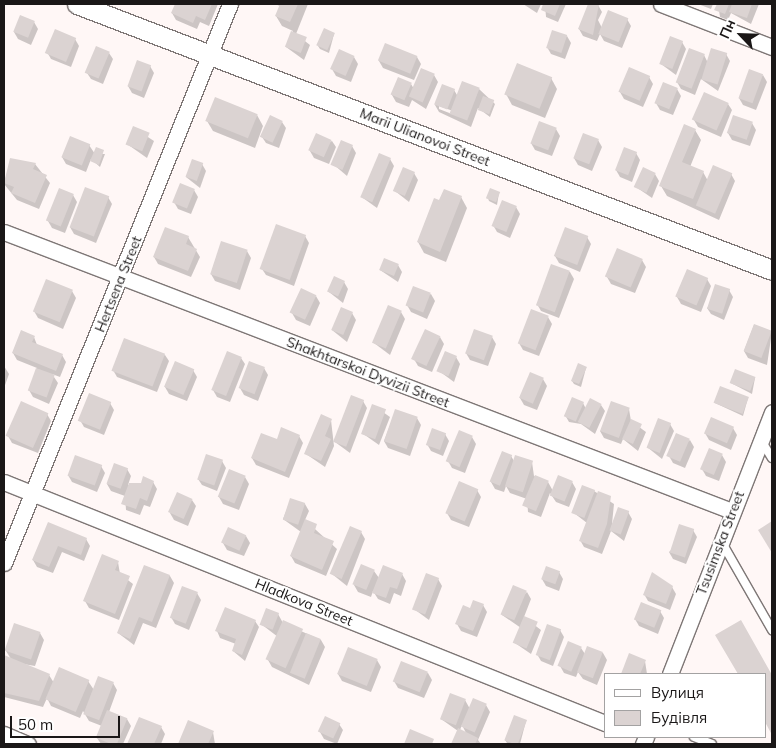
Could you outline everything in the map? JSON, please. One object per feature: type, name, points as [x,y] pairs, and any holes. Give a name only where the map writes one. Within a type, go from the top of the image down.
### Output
[{"type":"street","name":"Marii Ulianovoi Street","points":[[77,4],[772,270]]},
{"type":"street","name":"Hertsena Street","points":[[4,563],[121,278],[230,4]]},
{"type":"street","points":[[661,4],[772,47]]},
{"type":"street","name":"Shakhtarskoi Dyvizii Street","points":[[4,232],[732,511]]},
{"type":"street","name":"Tsusimska Street","points":[[670,673],[720,540],[772,412]]},
{"type":"street","name":"Hladkova Street","points":[[4,482],[604,723]]},
{"type":"street","points":[[4,734],[28,744]]},
{"type":"lane","points":[[761,440],[772,458]]},
{"type":"lane","points":[[720,540],[772,630]]},
{"type":"lane","points":[[697,738],[712,744]]},
{"type":"building","points":[[175,4],[212,4],[205,20],[196,16],[193,23],[171,13]]},
{"type":"building","points":[[280,4],[298,4],[290,22],[275,16]]},
{"type":"building","points":[[543,4],[560,4],[555,16],[541,10]]},
{"type":"building","points":[[588,4],[599,4],[593,35],[578,29]]},
{"type":"building","points":[[717,4],[729,4],[725,14],[714,10]]},
{"type":"building","points":[[732,4],[752,4],[747,18],[729,12]]},
{"type":"building","points":[[608,10],[628,18],[619,42],[598,34]]},
{"type":"building","points":[[20,15],[35,21],[28,38],[13,32]]},
{"type":"building","points":[[324,28],[335,33],[327,50],[316,45]]},
{"type":"building","points":[[55,29],[76,38],[66,62],[45,53]]},
{"type":"building","points":[[552,30],[567,35],[561,53],[546,48]]},
{"type":"building","points":[[291,31],[307,37],[301,53],[285,47]]},
{"type":"building","points":[[670,36],[683,41],[672,69],[659,64]]},
{"type":"building","points":[[385,43],[417,56],[410,74],[378,61]]},
{"type":"building","points":[[96,46],[110,52],[98,79],[85,73]]},
{"type":"building","points":[[689,48],[705,54],[692,89],[676,83]]},
{"type":"building","points":[[711,48],[727,53],[718,85],[701,80]]},
{"type":"building","points":[[339,49],[355,56],[346,76],[330,69]]},
{"type":"building","points":[[137,60],[151,65],[142,91],[127,86]]},
{"type":"building","points":[[517,63],[552,77],[539,109],[504,95]]},
{"type":"building","points":[[629,67],[650,76],[640,101],[618,92]]},
{"type":"building","points":[[421,68],[435,74],[423,102],[409,97]]},
{"type":"building","points":[[749,69],[763,74],[752,103],[738,98]]},
{"type":"building","points":[[398,77],[412,83],[404,100],[391,94]]},
{"type":"building","points":[[462,81],[480,88],[467,120],[449,114]]},
{"type":"building","points":[[663,82],[678,88],[669,109],[654,103]]},
{"type":"building","points":[[442,84],[455,89],[447,110],[434,105]]},
{"type":"building","points":[[704,92],[729,103],[716,130],[692,119]]},
{"type":"building","points":[[483,96],[494,100],[489,114],[478,110]]},
{"type":"building","points":[[215,97],[258,114],[248,138],[205,121]]},
{"type":"building","points":[[270,115],[283,121],[273,143],[260,137]]},
{"type":"building","points":[[733,115],[753,122],[747,140],[727,133]]},
{"type":"building","points":[[539,121],[557,128],[548,150],[530,143]]},
{"type":"building","points":[[684,124],[696,129],[682,162],[704,171],[693,199],[659,186]]},
{"type":"building","points":[[133,126],[150,133],[142,151],[126,145]]},
{"type":"building","points":[[316,133],[332,140],[324,157],[308,150]]},
{"type":"building","points":[[583,133],[599,139],[589,164],[573,158]]},
{"type":"building","points":[[70,136],[90,144],[82,166],[61,157]]},
{"type":"building","points":[[341,140],[353,145],[342,170],[330,165]]},
{"type":"building","points":[[96,147],[104,150],[99,165],[90,161]]},
{"type":"building","points":[[624,147],[637,152],[628,175],[615,170]]},
{"type":"building","points":[[379,153],[391,158],[372,202],[360,197]]},
{"type":"building","points":[[10,158],[36,163],[33,169],[47,175],[35,203],[11,193],[14,187],[4,183]]},
{"type":"building","points":[[192,159],[203,163],[197,181],[186,177]]},
{"type":"building","points":[[713,165],[732,173],[715,214],[696,206]]},
{"type":"building","points":[[403,167],[415,172],[405,196],[393,191]]},
{"type":"building","points":[[643,167],[656,173],[646,193],[634,187]]},
{"type":"building","points":[[180,183],[195,189],[187,208],[172,202]]},
{"type":"building","points":[[85,187],[109,196],[94,236],[70,227]]},
{"type":"building","points":[[59,188],[74,194],[61,226],[46,220]]},
{"type":"building","points":[[490,188],[500,192],[496,202],[486,198]]},
{"type":"building","points":[[444,189],[462,196],[440,252],[417,242],[434,198],[439,200]]},
{"type":"building","points":[[502,200],[517,206],[506,232],[492,226]]},
{"type":"building","points":[[276,224],[306,235],[290,280],[260,269]]},
{"type":"building","points":[[165,227],[189,236],[186,244],[197,249],[188,271],[153,257]]},
{"type":"building","points":[[565,227],[588,236],[577,265],[554,256]]},
{"type":"building","points":[[221,241],[248,250],[237,283],[210,274]]},
{"type":"building","points":[[617,248],[643,259],[631,287],[605,277]]},
{"type":"building","points":[[384,258],[399,264],[394,276],[379,270]]},
{"type":"building","points":[[551,264],[570,271],[555,312],[536,305]]},
{"type":"building","points":[[687,269],[708,278],[696,306],[675,297]]},
{"type":"building","points":[[334,276],[345,281],[338,296],[327,292]]},
{"type":"building","points":[[46,279],[73,290],[60,322],[33,311]]},
{"type":"building","points":[[715,284],[730,289],[722,314],[707,309]]},
{"type":"building","points":[[413,286],[431,293],[423,312],[405,306]]},
{"type":"building","points":[[301,288],[316,295],[305,320],[290,312]]},
{"type":"building","points":[[388,305],[402,311],[386,349],[372,343]]},
{"type":"building","points":[[341,307],[353,312],[343,335],[331,330]]},
{"type":"building","points":[[531,309],[549,316],[535,350],[518,344]]},
{"type":"building","points":[[754,324],[772,331],[761,358],[744,351]]},
{"type":"building","points":[[425,329],[440,336],[426,366],[411,359]]},
{"type":"building","points":[[474,329],[493,336],[484,360],[465,353]]},
{"type":"building","points":[[21,330],[35,336],[32,342],[63,354],[56,371],[12,353]]},
{"type":"building","points":[[124,338],[165,354],[153,386],[111,371]]},
{"type":"building","points":[[227,351],[242,357],[226,396],[211,390]]},
{"type":"building","points":[[445,351],[457,356],[448,376],[436,371]]},
{"type":"building","points":[[175,361],[194,369],[183,395],[164,387]]},
{"type":"building","points":[[249,361],[265,367],[254,394],[239,388]]},
{"type":"building","points":[[578,363],[587,367],[579,384],[571,381]]},
{"type":"building","points":[[36,368],[55,375],[47,397],[28,391]]},
{"type":"building","points":[[735,369],[756,377],[750,391],[730,383]]},
{"type":"building","points":[[530,372],[544,378],[533,404],[519,398]]},
{"type":"building","points":[[720,386],[749,397],[742,414],[714,403]]},
{"type":"building","points":[[89,393],[111,402],[100,430],[78,421]]},
{"type":"building","points":[[351,395],[364,400],[346,447],[333,442]]},
{"type":"building","points":[[572,397],[584,402],[576,421],[564,416]]},
{"type":"building","points":[[590,398],[602,404],[589,428],[578,422]]},
{"type":"building","points":[[21,401],[48,413],[33,448],[6,436]]},
{"type":"building","points":[[611,401],[630,408],[619,438],[600,431]]},
{"type":"building","points":[[372,404],[386,409],[375,439],[361,434]]},
{"type":"building","points":[[395,409],[418,417],[407,449],[384,441]]},
{"type":"building","points":[[321,414],[332,419],[325,436],[331,439],[321,461],[304,454]]},
{"type":"building","points":[[711,417],[734,427],[727,443],[704,434]]},
{"type":"building","points":[[658,418],[671,423],[660,453],[647,448]]},
{"type":"building","points":[[631,419],[642,424],[633,444],[622,439]]},
{"type":"building","points":[[281,427],[300,435],[285,472],[251,458],[261,433],[277,439]]},
{"type":"building","points":[[432,428],[446,433],[440,450],[426,445]]},
{"type":"building","points":[[459,430],[473,436],[460,467],[446,461]]},
{"type":"building","points":[[676,433],[690,439],[680,462],[666,456]]},
{"type":"building","points":[[709,448],[723,454],[714,475],[700,469]]},
{"type":"building","points":[[502,451],[512,455],[500,486],[490,482]]},
{"type":"building","points":[[206,454],[223,460],[214,485],[197,480]]},
{"type":"building","points":[[75,455],[102,465],[95,486],[67,476]]},
{"type":"building","points":[[515,455],[533,461],[523,492],[505,486]]},
{"type":"building","points":[[114,463],[128,468],[121,489],[106,484]]},
{"type":"building","points":[[229,469],[246,476],[234,504],[218,497]]},
{"type":"building","points":[[535,475],[549,481],[536,511],[522,505]]},
{"type":"building","points":[[558,475],[573,481],[565,501],[550,495]]},
{"type":"building","points":[[143,476],[154,481],[147,501],[140,498],[136,509],[121,504],[129,483],[141,483]]},
{"type":"building","points":[[459,481],[478,489],[465,521],[445,513]]},
{"type":"building","points":[[582,485],[595,490],[584,518],[571,513]]},
{"type":"building","points":[[598,491],[611,496],[607,524],[598,548],[579,541]]},
{"type":"building","points":[[177,492],[193,499],[184,519],[168,512]]},
{"type":"building","points":[[290,498],[305,503],[298,525],[283,520]]},
{"type":"building","points":[[618,507],[629,511],[621,535],[609,530]]},
{"type":"building","points":[[305,519],[317,524],[314,533],[334,541],[322,570],[290,556]]},
{"type":"building","points":[[772,521],[772,553],[758,530]]},
{"type":"building","points":[[48,522],[87,538],[81,555],[58,546],[49,567],[32,560]]},
{"type":"building","points":[[679,524],[694,529],[685,557],[670,553]]},
{"type":"building","points":[[350,526],[362,531],[342,579],[330,574]]},
{"type":"building","points":[[228,527],[246,535],[239,551],[221,543]]},
{"type":"building","points":[[102,554],[119,561],[115,570],[130,576],[115,614],[83,601]]},
{"type":"building","points":[[361,564],[375,570],[366,590],[352,584]]},
{"type":"building","points":[[144,565],[170,575],[152,622],[139,617],[130,639],[117,633]]},
{"type":"building","points":[[383,565],[403,573],[397,589],[390,587],[386,598],[372,593]]},
{"type":"building","points":[[546,566],[560,571],[555,584],[541,579]]},
{"type":"building","points":[[652,572],[673,586],[666,604],[643,595]]},
{"type":"building","points":[[426,573],[439,578],[425,614],[412,609]]},
{"type":"building","points":[[513,585],[527,591],[514,620],[500,614]]},
{"type":"building","points":[[182,586],[198,592],[186,624],[170,618]]},
{"type":"building","points":[[473,600],[484,604],[473,631],[455,624],[463,605],[470,608]]},
{"type":"building","points":[[641,602],[661,610],[654,628],[634,620]]},
{"type":"building","points":[[225,607],[256,620],[242,655],[232,651],[236,639],[215,631]]},
{"type":"building","points":[[266,608],[279,613],[273,630],[260,625]]},
{"type":"building","points":[[524,616],[538,622],[526,649],[513,643]]},
{"type":"building","points":[[283,620],[303,629],[286,668],[266,659]]},
{"type":"building","points":[[741,620],[772,675],[772,735],[766,724],[766,673],[737,673],[715,635]]},
{"type":"building","points":[[14,623],[40,632],[31,660],[5,650]]},
{"type":"building","points":[[547,624],[561,629],[550,660],[536,655]]},
{"type":"building","points":[[306,633],[321,639],[305,679],[290,673]]},
{"type":"building","points":[[568,641],[582,647],[571,672],[557,666]]},
{"type":"building","points":[[587,646],[603,652],[593,678],[577,672]]},
{"type":"building","points":[[348,647],[378,659],[367,686],[337,674]]},
{"type":"building","points":[[629,653],[646,660],[640,673],[621,673]]},
{"type":"building","points":[[4,655],[50,674],[39,701],[4,693]]},
{"type":"building","points":[[401,661],[428,672],[420,692],[393,681]]},
{"type":"building","points":[[59,667],[89,680],[76,712],[45,699]]},
{"type":"building","points":[[98,676],[114,682],[99,720],[83,714]]},
{"type":"building","points":[[450,693],[466,699],[456,725],[440,719]]},
{"type":"building","points":[[473,698],[487,704],[475,732],[461,727]]},
{"type":"building","points":[[107,710],[127,718],[117,744],[111,744],[96,738]]},
{"type":"building","points":[[514,715],[527,720],[518,744],[504,740]]},
{"type":"building","points":[[325,716],[340,723],[333,739],[318,731]]},
{"type":"building","points":[[139,717],[162,726],[154,744],[127,744]]},
{"type":"building","points":[[188,720],[214,731],[208,744],[178,744]]},
{"type":"building","points":[[458,728],[478,738],[475,744],[451,744]]},
{"type":"building","points":[[410,729],[434,739],[432,744],[404,744]]}]
